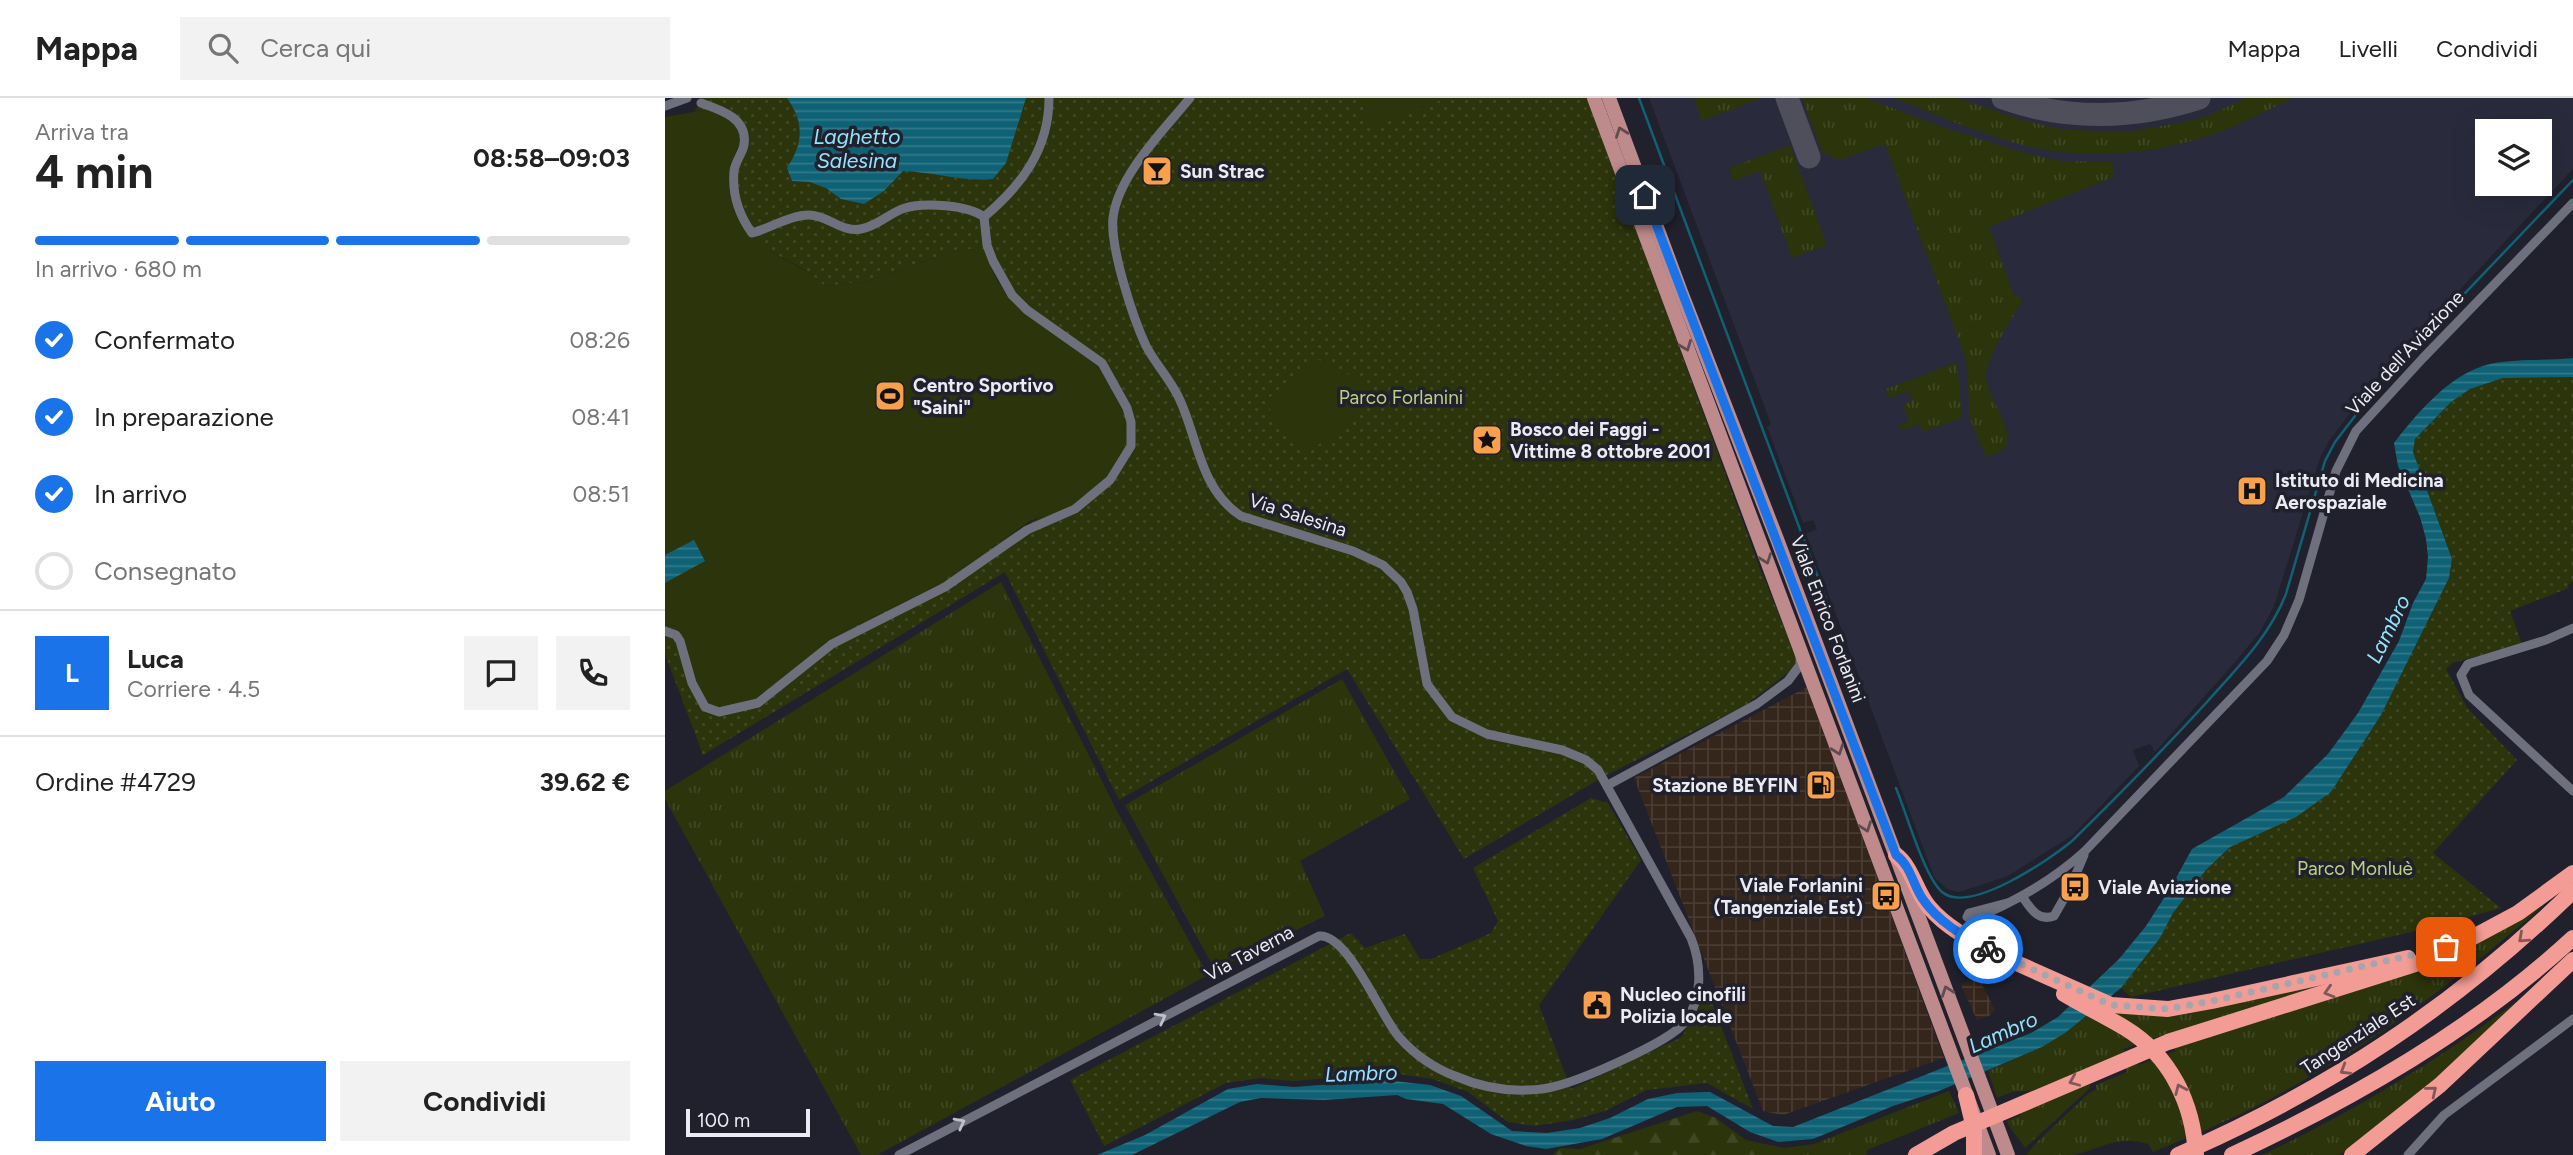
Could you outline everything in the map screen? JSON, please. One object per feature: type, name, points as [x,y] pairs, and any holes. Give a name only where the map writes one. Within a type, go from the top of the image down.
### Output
[{"type":"highway","points":[[1896,855],[1903,862],[1922,898],[1938,917],[1959,933],[2102,1008],[2138,1037],[2176,1079],[2192,1119],[2196,1155]]},
{"type":"highway","points":[[1916,1155],[1954,1133],[2168,1042],[2434,958],[2518,913],[2573,873]]},
{"type":"highway","name":"Tangenziale Est","points":[[2178,1155],[2303,1095],[2386,1045],[2499,960],[2573,891]]},
{"type":"highway","points":[[2232,1155],[2349,1097],[2437,1043],[2521,983],[2573,938]]},
{"type":"highway","points":[[2102,1008],[2185,1007],[2403,959],[2461,942]]},
{"type":"highway","points":[[2352,1155],[2440,1085],[2573,960]]},
{"type":"highway","points":[[1964,1090],[1974,1128],[1975,1155]]},
{"type":"main road","name":"Viale Enrico Forlanini","points":[[1594,98],[1989,1155]]},
{"type":"main road","name":"Viale Enrico Forlanini","points":[[1609,98],[2008,1155]]},
{"type":"street","points":[[984,216],[1018,184],[1039,150],[1048,126],[1049,98]]},
{"type":"street","name":"Via Salesina","points":[[1190,98],[1131,172],[1119,195],[1113,216],[1113,236],[1118,263],[1146,346],[1177,394],[1206,474],[1213,486],[1224,502],[1241,516],[1368,557],[1392,573],[1407,592],[1413,609],[1427,684],[1452,717],[1487,734],[1563,750],[1580,757],[1595,767],[1608,785]]},
{"type":"street","points":[[665,106],[695,100],[728,114],[741,126],[744,144],[735,166],[734,192],[752,233],[810,215],[851,230],[860,230],[912,206],[959,206],[974,209],[984,216],[993,261],[1012,295],[1027,310],[1102,363],[1127,408],[1131,422],[1131,446],[1110,480],[1075,509],[1027,530],[945,587],[832,644],[758,703],[748,707],[719,712],[705,707],[692,683],[680,640],[670,631],[665,631]]},
{"type":"street","name":"Viale dell'Aviazione","points":[[2007,903],[2056,876],[2085,851],[2276,649],[2299,600],[2336,471],[2356,431],[2573,202]]},
{"type":"street","points":[[2573,628],[2546,640],[2468,664],[2461,675],[2469,695],[2573,791]]},
{"type":"street","points":[[1608,785],[1742,713],[1788,681],[1800,665],[1801,651]]},
{"type":"street","points":[[1788,681],[1808,683],[1821,707]]},
{"type":"street","name":"Via Taverna","points":[[899,1155],[1324,935],[1353,961],[1390,1025],[1412,1050],[1441,1069],[1472,1082],[1509,1090],[1558,1086],[1653,1044],[1678,1029],[1687,1019],[1699,983],[1699,961],[1692,938],[1608,785]]},
{"type":"street","name":"Viale dell'Aviazione","points":[[2022,896],[2038,916],[2054,916],[2070,888],[2085,851]]},
{"type":"street","points":[[2408,1155],[2444,1115],[2573,1019]]},
{"type":"shaded area","points":[[1649,98],[2573,98],[2573,169],[2552,191],[2552,119],[2475,119],[2475,196],[2548,196],[2376,379],[2329,441],[2320,458],[2274,606],[2260,632],[2155,752],[2150,744],[2133,750],[2139,766],[2073,835],[2008,876],[1959,892],[1947,889],[1934,877],[1806,534],[1817,529],[1813,520],[1803,523],[1767,427],[1771,424]]},
{"type":"shaded area","points":[[1807,687],[1944,1058],[1783,1115],[1763,1111],[1634,778]]},
{"type":"shaded area","points":[[1978,977],[1995,1010],[1989,1016],[1977,1020],[1961,985]]},
{"type":"green space","name":"Parco Forlanini","points":[[702,98],[1588,98],[1759,566],[1795,654],[1796,663],[1790,671],[1746,705],[1603,777],[1464,859],[1347,669],[1119,800],[1005,572],[703,755],[665,654],[665,624],[678,629],[682,634],[691,668],[817,648],[843,631],[927,591],[1044,515],[1126,436],[1122,409],[1100,371],[1091,361],[1025,314],[1010,299],[989,262],[961,249],[864,282],[824,286],[802,268],[760,245],[741,226],[731,200],[731,173],[739,147],[704,110],[694,111]]},
{"type":"green space","points":[[1360,98],[1446,98],[1372,128]]},
{"type":"green space","points":[[1694,98],[1761,98],[1702,121]]},
{"type":"green space","points":[[1802,98],[1866,98],[1945,128],[2028,154],[2063,161],[2114,162],[2114,177],[1989,227],[2014,295],[2023,299],[1994,350],[1987,371],[1988,387],[2007,430],[2006,447],[2000,452],[1986,457],[1970,419],[1966,359],[1885,144],[1839,160],[1822,152]]},
{"type":"green space","points":[[1893,98],[1957,98],[2022,120],[2061,129],[2134,131],[2212,114],[2246,98],[2293,98],[2220,132],[2182,144],[2142,151],[2081,154],[2018,144]]},
{"type":"green space","name":"Centro Sportivo \"Saini\"","points":[[704,110],[727,119],[734,124],[740,135],[730,168],[730,190],[737,217],[754,239],[825,286],[864,282],[961,249],[983,249],[997,280],[1010,299],[1025,314],[1091,361],[1100,371],[1122,409],[1126,436],[1123,450],[1106,479],[1071,505],[1030,521],[927,591],[843,631],[817,648],[756,699],[716,708],[708,703],[697,685],[681,632],[675,626],[665,624],[665,117]]},
{"type":"green space","points":[[1790,145],[1827,245],[1792,258],[1760,171],[1733,181],[1729,168]]},
{"type":"green space","points":[[1315,358],[1351,377],[1368,394],[1352,420],[1310,450],[1299,446],[1283,431],[1270,410],[1269,398]]},
{"type":"green space","points":[[1957,362],[1962,418],[1924,432],[1920,424],[1902,430],[1898,425],[1909,421],[1903,405],[1912,401],[1908,391],[1888,398],[1886,389]]},
{"type":"green space","name":"Parco Monluè","points":[[2573,377],[2573,582],[2568,584],[2569,588],[2510,611],[2522,644],[2452,663],[2446,669],[2468,709],[2517,760],[2433,853],[2501,908],[2437,926],[2131,997],[2121,988],[2160,938],[2173,913],[2206,870],[2230,847],[2331,792],[2381,715],[2449,578],[2452,559],[2413,452],[2415,439],[2451,402],[2470,389],[2503,378]]},
{"type":"green space","points":[[1001,582],[1116,809],[1208,975],[877,1155],[861,1155],[665,799],[665,791]]},
{"type":"green space","points":[[1342,679],[1410,799],[1300,861],[1325,916],[1215,970],[1125,805]]},
{"type":"green space","points":[[1591,798],[1608,803],[1641,860],[1539,1005],[1571,1089],[1682,1037],[1706,987],[1753,1109],[1707,1083],[1647,1090],[1605,1111],[1573,1120],[1534,1126],[1508,1122],[1468,1092],[1433,1079],[1392,1073],[1293,1081],[1260,1078],[1226,1083],[1104,1146],[1070,1080],[1351,933],[1365,948],[1405,934],[1420,959],[1431,959],[1491,933],[1498,921],[1473,868]]},
{"type":"green space","points":[[2543,902],[2544,905],[2464,971],[2337,1061],[2246,1111],[2199,1133],[2161,1057],[2176,1051],[2171,1045],[2413,969]]},
{"type":"green space","points":[[2373,969],[2164,1038],[2161,1036],[2148,1040],[2104,1009],[2138,1013]]},
{"type":"green space","points":[[2516,1002],[2518,1005],[2448,1069],[2340,1155],[2262,1155],[2393,1085]]},
{"type":"green space","points":[[2090,1014],[2132,1040],[2135,1045],[2123,1049],[2126,1052],[2036,1090],[2012,1092],[1997,1098],[1988,1071],[2042,1047]]},
{"type":"green space","points":[[2133,1060],[2138,1065],[2152,1060],[2173,1087],[2189,1137],[2153,1152],[2148,1144],[2126,1141],[2072,1155],[2026,1155],[2089,1093],[2096,1090],[2096,1085],[2127,1072],[2125,1064]]},
{"type":"green space","points":[[2090,1081],[2090,1088],[2025,1148],[2007,1121],[2021,1115],[2020,1111]]},
{"type":"green space","points":[[1949,1091],[1959,1113],[1867,1150],[1867,1154],[1787,1155],[1784,1148],[1814,1144]]},
{"type":"green space","points":[[1697,1111],[1716,1118],[1746,1140],[1784,1148],[1787,1155],[1552,1155],[1560,1148],[1580,1149]]},
{"type":"water","name":"Laghetto Salesina","points":[[787,98],[1026,98],[1006,163],[993,179],[903,171],[884,191],[864,204],[841,199],[826,188],[810,182],[792,181],[787,168],[799,142],[800,133],[797,116]]},
{"type":"water","points":[[2573,358],[2573,377],[2503,378],[2470,389],[2451,402],[2415,439],[2413,452],[2452,559],[2449,578],[2381,715],[2331,792],[2296,817],[2230,847],[2206,870],[2173,913],[2160,938],[2121,988],[2065,1033],[2042,1047],[1939,1091],[1893,1106],[1813,1139],[1778,1142],[1750,1132],[1707,1106],[1677,1107],[1602,1139],[1546,1149],[1526,1146],[1491,1134],[1443,1104],[1406,1099],[1397,1095],[1324,1100],[1261,1098],[1240,1102],[1132,1155],[1097,1155],[1145,1135],[1228,1089],[1257,1084],[1294,1087],[1385,1080],[1430,1085],[1461,1096],[1512,1131],[1547,1133],[1580,1128],[1610,1118],[1648,1099],[1677,1093],[1710,1092],[1773,1126],[1793,1127],[2031,1033],[2058,1017],[2119,959],[2146,926],[2192,849],[2284,797],[2328,754],[2358,713],[2399,641],[2413,603],[2426,579],[2426,539],[2420,517],[2398,466],[2394,443],[2403,431],[2436,395],[2476,369],[2511,361]]},
{"type":"water","points":[[694,540],[705,561],[665,583],[665,555]]},
{"type":"waterway","points":[[1639,98],[1826,599]]},
{"type":"waterway","points":[[1896,788],[1916,843],[1935,884],[1942,892],[1954,897],[1989,891],[2009,882],[2072,841],[2207,702],[2271,624],[2286,594],[2325,461],[2335,442],[2385,377],[2573,180]]},
{"type":"taxiway","points":[[1787,98],[1809,157]]},
{"type":"taxiway","points":[[2003,98],[2052,111],[2076,114],[2150,110],[2199,98]]},
{"type":"way so far","points":[[1988,949],[2111,1005],[2168,1009],[2403,959],[2446,947]]},
{"type":"place","name":"Sun Strac","points":[[1157,171]]},
{"type":"place","name":"Centro Sportivo \"Saini\"","points":[[890,396]]},
{"type":"place","name":"Bosco dei Faggi - Vittime 8 ottobre 2001","points":[[1487,440]]},
{"type":"place","name":"Istituto di Medicina Aerospaziale","points":[[2252,491]]},
{"type":"place","name":"Stazione BEYFIN","points":[[1821,785]]},
{"type":"place","name":"Viale Aviazione","points":[[2075,887]]},
{"type":"place","name":"Viale Forlanini (Tangenziale Est)","points":[[1886,896]]},
{"type":"place","name":"Nucleo cinofili Polizia locale","points":[[1597,1005]]},
{"type":"route","points":[[1645,195],[1896,855],[1903,862],[1922,898],[1938,917],[1988,949]]},
{"type":"water label","name":"Lambro","points":[[2388,629]]},
{"type":"water label","name":"Lambro","points":[[2003,1032]]},
{"type":"water label","name":"Lambro","points":[[1361,1073]]}]
